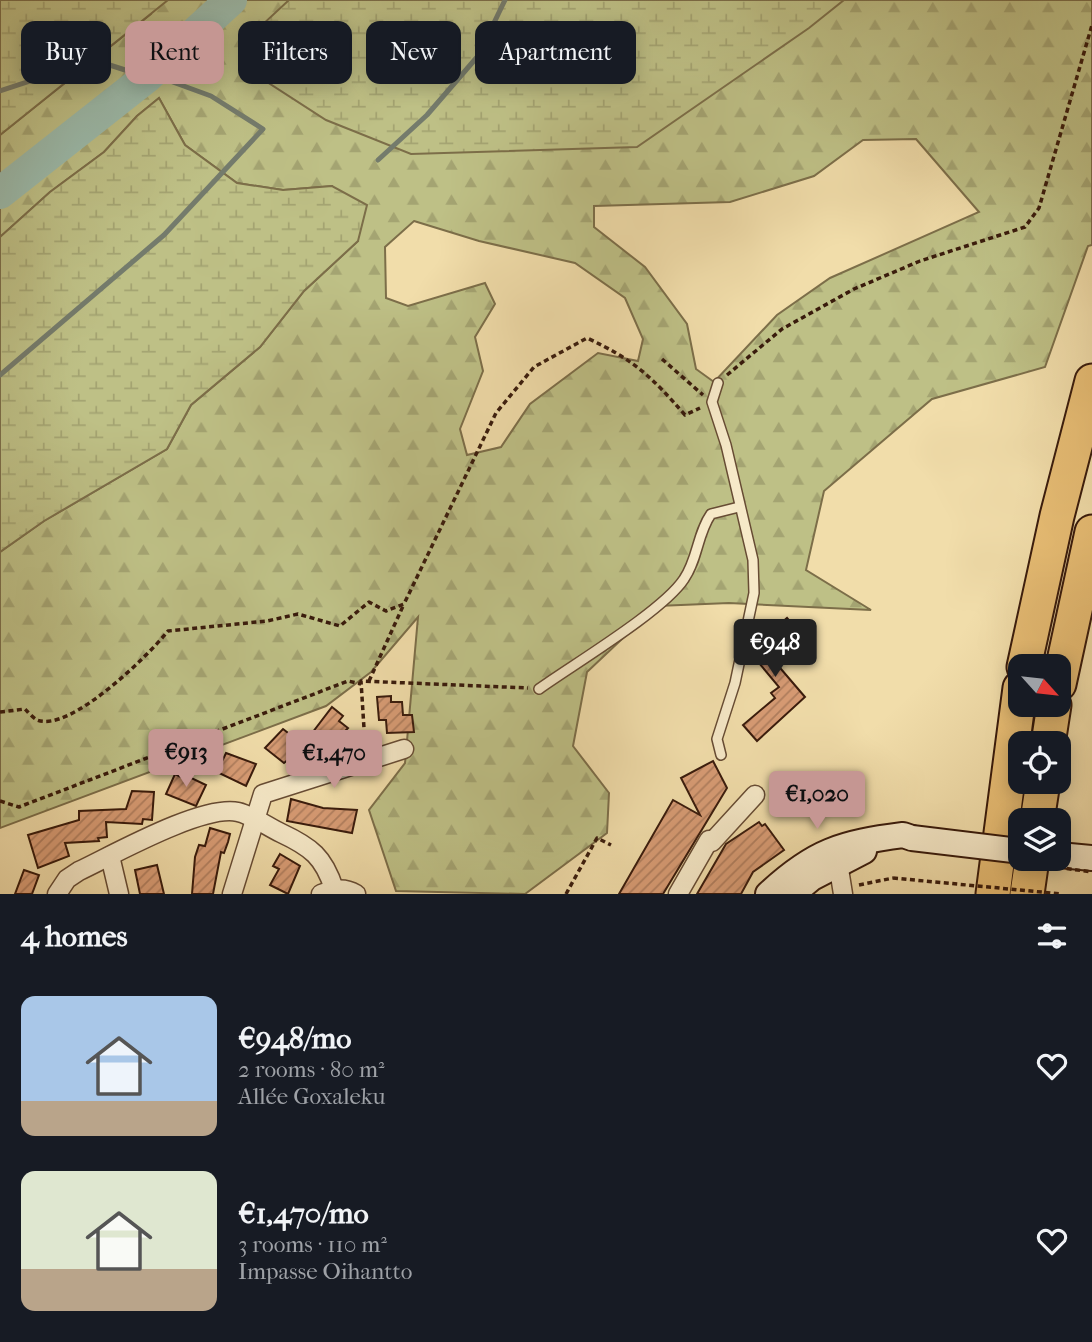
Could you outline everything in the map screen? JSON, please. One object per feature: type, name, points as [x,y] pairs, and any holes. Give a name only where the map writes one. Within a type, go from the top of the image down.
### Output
[{"type":"highway","points":[[1027,654],[1057,516],[1092,381]]},
{"type":"highway","points":[[1066,654],[1092,532]]},
{"type":"highway","points":[[993,894],[1016,718]]},
{"type":"highway","points":[[1027,894],[1030,871]]},
{"type":"street","points":[[232,894],[263,794],[404,749]]},
{"type":"street","points":[[678,894],[709,840],[712,842],[755,795]]},
{"type":"street","points":[[57,894],[67,879],[110,856],[173,827],[222,810],[241,812],[253,821],[295,839],[316,853],[326,864],[328,892],[349,889],[356,894]]},
{"type":"street","points":[[793,894],[812,878],[841,845],[902,839],[1008,849]]},
{"type":"street","points":[[110,856],[119,894]]},
{"type":"street","points":[[1071,856],[1092,858]]},
{"type":"street","points":[[768,894],[826,861]]},
{"type":"street","points":[[826,861],[843,894]]},
{"type":"lane","points":[[718,383],[712,402],[726,445],[752,560],[754,593],[735,683],[717,738],[720,755]]},
{"type":"lane","points":[[539,689],[665,600],[685,578],[702,528],[711,514],[740,507]]},
{"type":"path","points":[[718,383],[782,329],[854,289],[920,261],[1025,228],[1039,208],[1092,25]]},
{"type":"path","points":[[369,681],[452,500],[496,413],[534,367],[587,338],[621,354],[647,371],[685,415],[712,402],[662,359]]},
{"type":"path","points":[[0,712],[25,709],[36,720],[48,721],[87,706],[152,650],[168,631],[267,621],[298,614],[340,626],[369,602],[386,611],[404,604]]},
{"type":"path","points":[[0,801],[19,807],[348,681],[539,689]]},
{"type":"path","points":[[361,682],[365,753]]},
{"type":"path","points":[[566,894],[597,838],[611,845]]},
{"type":"path","points":[[893,878],[1062,894]]},
{"type":"green space","points":[[0,0],[168,0],[142,21],[125,21],[125,35],[111,46],[111,21],[21,21],[21,84],[63,84],[0,135]]},
{"type":"green space","points":[[145,0],[1092,0],[1092,245],[1088,246],[1045,367],[932,399],[824,491],[806,570],[871,610],[729,603],[657,606],[587,672],[573,746],[609,793],[607,833],[525,894],[396,891],[369,810],[405,763],[418,617],[371,672],[326,706],[0,828],[0,552],[44,521],[167,449],[191,405],[260,347],[304,291],[358,241],[332,186],[283,190],[237,183],[185,145],[159,98],[137,116],[104,152],[50,192],[0,237],[0,135],[64,84],[111,84],[111,46],[125,35],[125,84],[224,84],[224,21],[142,21],[151,14]],"holes":[[[916,139],[979,212],[830,278],[777,315],[714,382],[696,369],[687,324],[645,267],[594,227],[594,206],[730,202],[814,176],[863,140]],[[414,221],[479,241],[575,263],[625,298],[643,339],[638,361],[598,353],[530,404],[501,447],[467,455],[460,429],[483,371],[475,337],[495,304],[485,283],[408,306],[386,298],[385,247]]]},
{"type":"green space","points":[[289,0],[844,0],[809,28],[637,147],[411,154],[326,120],[270,84],[352,84],[352,21],[266,21]]},
{"type":"green space","points":[[159,98],[185,145],[237,183],[283,190],[332,186],[367,205],[358,241],[304,291],[260,347],[191,405],[167,449],[44,521],[0,552],[0,237],[50,192],[104,152],[137,116]]},
{"type":"building","points":[[787,618],[803,637],[775,662],[805,697],[757,741],[743,725],[775,698],[771,693],[779,687],[749,651]]},
{"type":"building","points":[[391,696],[391,702],[402,702],[403,715],[412,715],[414,732],[387,733],[386,720],[379,720],[377,697]]},
{"type":"building","points":[[332,707],[343,716],[339,721],[348,728],[323,754],[306,741]]},
{"type":"building","points":[[283,729],[301,743],[301,749],[284,763],[265,748]]},
{"type":"building","points":[[226,753],[256,764],[246,786],[217,772]]},
{"type":"building","points":[[713,761],[727,788],[663,894],[619,894],[673,800],[700,815],[681,778]]},
{"type":"building","points":[[175,774],[181,777],[183,774],[206,785],[196,806],[166,794]]},
{"type":"building","points":[[132,791],[154,792],[152,820],[143,819],[142,824],[106,822],[107,837],[98,838],[99,841],[65,843],[69,856],[38,868],[28,835],[79,820],[79,811],[126,809]]},
{"type":"building","points":[[291,799],[323,808],[357,810],[352,833],[287,821]]},
{"type":"building","points":[[759,822],[762,826],[765,824],[784,850],[753,872],[741,894],[697,894],[726,844]]},
{"type":"building","points":[[210,828],[230,834],[228,842],[224,853],[221,852],[213,894],[192,894],[195,857],[199,845],[205,846]]},
{"type":"building","points":[[280,854],[300,866],[288,894],[270,885],[279,869],[273,866]]},
{"type":"building","points":[[157,865],[164,894],[140,894],[135,870]]},
{"type":"building","points":[[24,870],[39,875],[32,894],[15,894]]},
{"type":"waterway","points":[[0,193],[147,77],[231,0]]},
{"type":"waterway","points":[[378,160],[427,115],[478,56],[505,0]]},
{"type":"waterway","points":[[0,91],[94,60],[125,70]]},
{"type":"waterway","points":[[0,375],[164,235],[263,129],[211,96],[178,84]]}]
